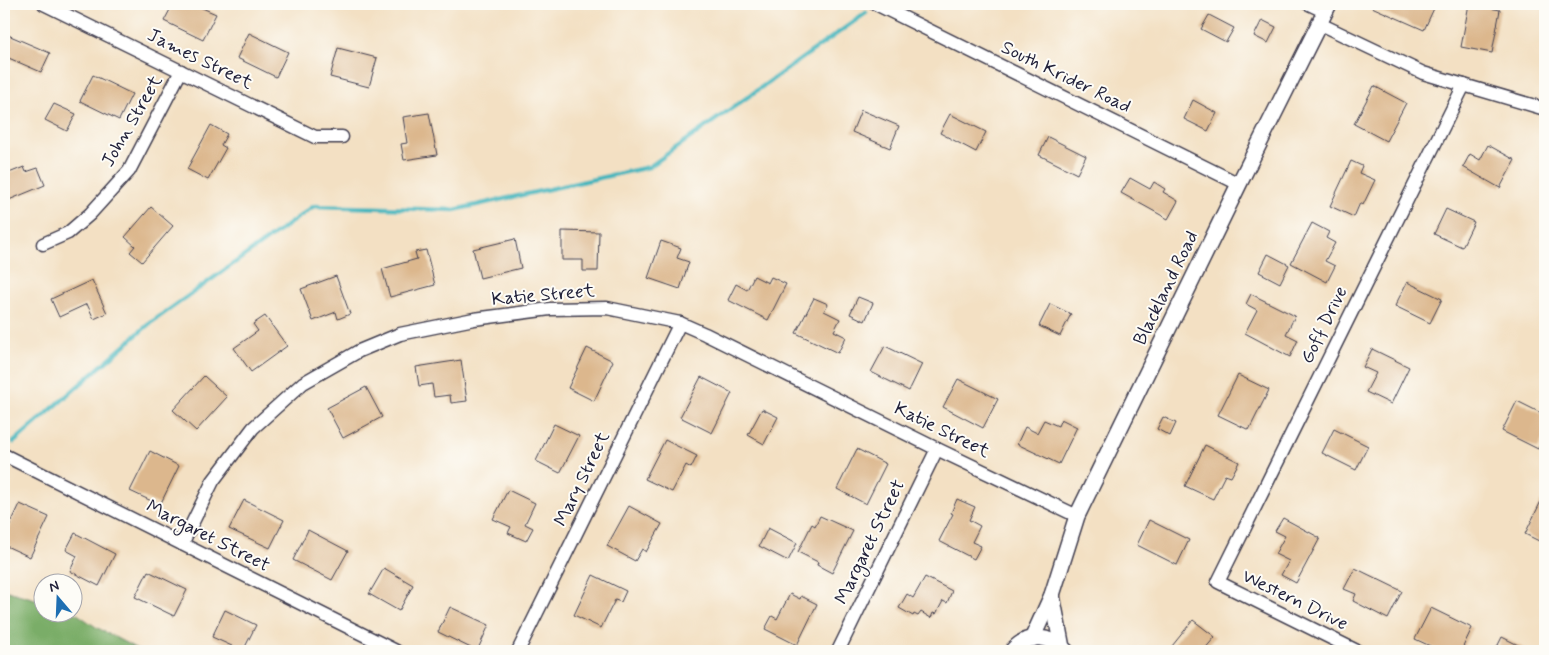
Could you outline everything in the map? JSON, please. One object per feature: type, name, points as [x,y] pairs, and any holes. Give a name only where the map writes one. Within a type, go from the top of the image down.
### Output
[{"type":"street","name":"James Street","points":[[44,4],[315,137],[342,136]]},
{"type":"street","name":"South Krider Road","points":[[876,4],[1239,184]]},
{"type":"street","name":"Blackland Road","points":[[1032,639],[1052,595],[1077,516],[1324,14]]},
{"type":"street","points":[[1324,14],[1423,73],[1545,109]]},
{"type":"street","name":"John Street","points":[[43,244],[68,233],[90,214],[129,171],[182,71]]},
{"type":"street","name":"Goff Drive","points":[[1218,582],[1464,85]]},
{"type":"street","name":"Katie Street","points":[[182,544],[213,481],[252,428],[303,383],[359,351],[400,334],[474,319],[550,310],[607,308],[680,324],[705,334],[1077,516]]},
{"type":"street","name":"Mary Street","points":[[518,651],[680,324]]},
{"type":"street","name":"Margaret Street","points":[[838,651],[937,449]]},
{"type":"street","name":"Margaret Street","points":[[4,455],[396,651]]},
{"type":"street","name":"Western Drive","points":[[1218,582],[1356,651]]},
{"type":"street","name":"Blackland Road","points":[[1052,595],[1064,650]]},
{"type":"street","points":[[1012,651],[1017,645],[1032,639],[1048,639],[1058,644],[1064,650]]},
{"type":"lane","points":[[1302,4],[1324,14]]},
{"type":"green space","points":[[4,590],[32,598],[32,622],[82,622],[82,617],[96,627],[141,651],[4,651]]},
{"type":"building","points":[[173,4],[193,4],[216,14],[203,40],[164,21]]},
{"type":"building","points":[[1365,4],[1436,4],[1424,30]]},
{"type":"building","points":[[1469,4],[1500,10],[1492,53],[1461,47]]},
{"type":"building","points":[[1209,15],[1234,28],[1226,42],[1201,29]]},
{"type":"building","points":[[1262,20],[1276,27],[1268,43],[1254,36]]},
{"type":"building","points":[[249,33],[288,52],[276,77],[237,58]]},
{"type":"building","points":[[8,35],[50,53],[41,72],[4,56],[4,43]]},
{"type":"building","points":[[338,48],[377,58],[369,87],[330,77]]},
{"type":"building","points":[[93,75],[132,94],[119,120],[80,101]]},
{"type":"building","points":[[1374,86],[1406,103],[1386,141],[1354,124]]},
{"type":"building","points":[[1193,100],[1217,113],[1208,131],[1184,119]]},
{"type":"building","points":[[54,104],[76,114],[67,131],[45,120]]},
{"type":"building","points":[[861,110],[899,126],[890,148],[852,132]]},
{"type":"building","points":[[429,113],[437,155],[404,160],[401,144],[407,143],[403,117]]},
{"type":"building","points":[[950,114],[986,132],[976,152],[940,133]]},
{"type":"building","points":[[211,125],[227,134],[221,145],[226,148],[208,180],[187,169]]},
{"type":"building","points":[[1048,137],[1086,156],[1077,174],[1039,155]]},
{"type":"building","points":[[1488,145],[1515,160],[1500,188],[1463,167],[1470,154],[1480,160]]},
{"type":"building","points":[[1351,161],[1362,166],[1359,173],[1375,180],[1363,205],[1360,203],[1354,217],[1330,206]]},
{"type":"building","points":[[24,167],[26,172],[38,168],[45,185],[4,202],[4,175]]},
{"type":"building","points":[[1130,178],[1150,189],[1154,182],[1165,189],[1163,192],[1178,201],[1168,219],[1121,193]]},
{"type":"building","points":[[151,207],[173,226],[142,262],[130,252],[135,246],[125,237]]},
{"type":"building","points":[[1446,209],[1474,222],[1462,247],[1434,234]]},
{"type":"building","points":[[1312,223],[1329,232],[1326,238],[1335,243],[1325,261],[1335,266],[1327,282],[1291,263]]},
{"type":"building","points":[[562,231],[599,232],[598,271],[583,271],[583,260],[562,260]]},
{"type":"building","points":[[515,239],[521,268],[480,278],[473,249]]},
{"type":"building","points":[[661,241],[681,248],[677,258],[689,262],[680,289],[648,278]]},
{"type":"building","points":[[426,250],[435,285],[390,297],[382,269],[417,259],[415,252]]},
{"type":"building","points":[[1268,254],[1289,265],[1280,283],[1259,272]]},
{"type":"building","points":[[336,276],[350,314],[338,319],[336,312],[313,321],[301,289]]},
{"type":"building","points":[[754,276],[768,283],[771,277],[786,284],[768,320],[728,300],[736,284],[747,290]]},
{"type":"building","points":[[92,280],[107,313],[94,319],[87,304],[59,317],[51,299]]},
{"type":"building","points":[[1407,282],[1442,299],[1430,323],[1395,306]]},
{"type":"building","points":[[1251,294],[1295,316],[1286,334],[1298,340],[1290,357],[1245,333],[1257,310],[1246,304]]},
{"type":"building","points":[[858,297],[873,303],[865,321],[850,314]]},
{"type":"building","points":[[814,298],[828,304],[824,311],[840,319],[834,331],[846,337],[838,353],[796,333]]},
{"type":"building","points":[[1050,304],[1071,314],[1060,336],[1039,326]]},
{"type":"building","points":[[265,316],[287,346],[251,372],[234,348],[258,331],[253,324]]},
{"type":"building","points":[[885,346],[922,364],[909,391],[871,372]]},
{"type":"building","points":[[587,348],[613,361],[594,401],[568,388]]},
{"type":"building","points":[[1372,349],[1409,367],[1391,404],[1366,392],[1376,373],[1363,367]]},
{"type":"building","points":[[461,360],[467,401],[451,403],[450,395],[434,397],[432,384],[419,386],[416,367]]},
{"type":"building","points":[[1238,375],[1269,390],[1249,430],[1218,415]]},
{"type":"building","points":[[204,376],[227,397],[196,431],[173,410]]},
{"type":"building","points":[[701,377],[732,393],[712,433],[680,417]]},
{"type":"building","points":[[958,379],[998,399],[983,428],[943,407]]},
{"type":"building","points":[[366,387],[382,417],[343,438],[327,408]]},
{"type":"building","points":[[1517,401],[1545,415],[1545,434],[1538,449],[1502,431]]},
{"type":"building","points":[[762,409],[778,417],[764,444],[748,435]]},
{"type":"building","points":[[1163,417],[1176,423],[1170,436],[1157,429]]},
{"type":"building","points":[[1061,419],[1077,427],[1059,464],[1017,444],[1025,427],[1037,433],[1044,420],[1058,426]]},
{"type":"building","points":[[554,424],[579,436],[560,473],[536,461]]},
{"type":"building","points":[[1334,429],[1368,446],[1356,470],[1322,453]]},
{"type":"building","points":[[665,440],[697,456],[691,468],[686,465],[672,492],[645,479]]},
{"type":"building","points":[[1205,445],[1239,462],[1231,477],[1225,475],[1213,499],[1185,486]]},
{"type":"building","points":[[857,449],[886,464],[866,504],[837,489]]},
{"type":"building","points":[[150,451],[179,466],[160,505],[130,491]]},
{"type":"building","points":[[508,490],[535,503],[525,524],[533,528],[526,541],[508,533],[511,527],[493,519]]},
{"type":"building","points":[[1545,493],[1545,532],[1541,542],[1525,534]]},
{"type":"building","points":[[957,499],[975,507],[969,520],[980,526],[972,542],[981,546],[974,559],[939,541],[953,514],[951,513]]},
{"type":"building","points":[[244,500],[284,520],[270,548],[229,529]]},
{"type":"building","points":[[20,504],[49,517],[30,557],[4,545],[4,538]]},
{"type":"building","points":[[629,506],[662,524],[646,552],[642,549],[635,561],[607,546]]},
{"type":"building","points":[[820,516],[853,531],[832,573],[817,565],[818,562],[798,552],[812,524],[815,526]]},
{"type":"building","points":[[1283,518],[1320,538],[1296,583],[1281,575],[1289,561],[1275,554],[1285,536],[1275,531]]},
{"type":"building","points":[[1149,520],[1189,540],[1177,565],[1137,545]]},
{"type":"building","points":[[768,528],[797,543],[788,561],[759,546]]},
{"type":"building","points":[[308,530],[348,551],[332,580],[293,560]]},
{"type":"building","points":[[75,533],[115,554],[99,586],[82,577],[82,572],[70,571],[77,556],[66,550]]},
{"type":"building","points":[[384,568],[413,585],[399,611],[369,594]]},
{"type":"building","points":[[1355,568],[1402,591],[1388,619],[1353,601],[1356,594],[1344,589]]},
{"type":"building","points":[[148,571],[187,590],[174,616],[135,597]]},
{"type":"building","points":[[593,575],[626,591],[621,602],[615,600],[601,628],[574,615]]},
{"type":"building","points":[[925,577],[952,591],[947,603],[943,601],[936,614],[933,613],[931,618],[921,612],[918,616],[914,614],[913,616],[899,608],[907,594],[913,598]]},
{"type":"building","points":[[790,594],[800,599],[801,596],[817,604],[797,645],[765,629],[772,616],[777,619]]},
{"type":"building","points":[[450,607],[489,625],[477,651],[438,632]]},
{"type":"building","points":[[1431,608],[1472,628],[1461,651],[1441,651],[1415,639]]},
{"type":"building","points":[[225,610],[256,625],[243,651],[212,637]]},
{"type":"building","points":[[1193,620],[1215,637],[1203,651],[1168,651]]},
{"type":"building","points":[[1502,637],[1530,651],[1495,651]]},
{"type":"waterway","points":[[14,442],[149,324],[314,206],[454,210],[649,167],[866,13]]}]
